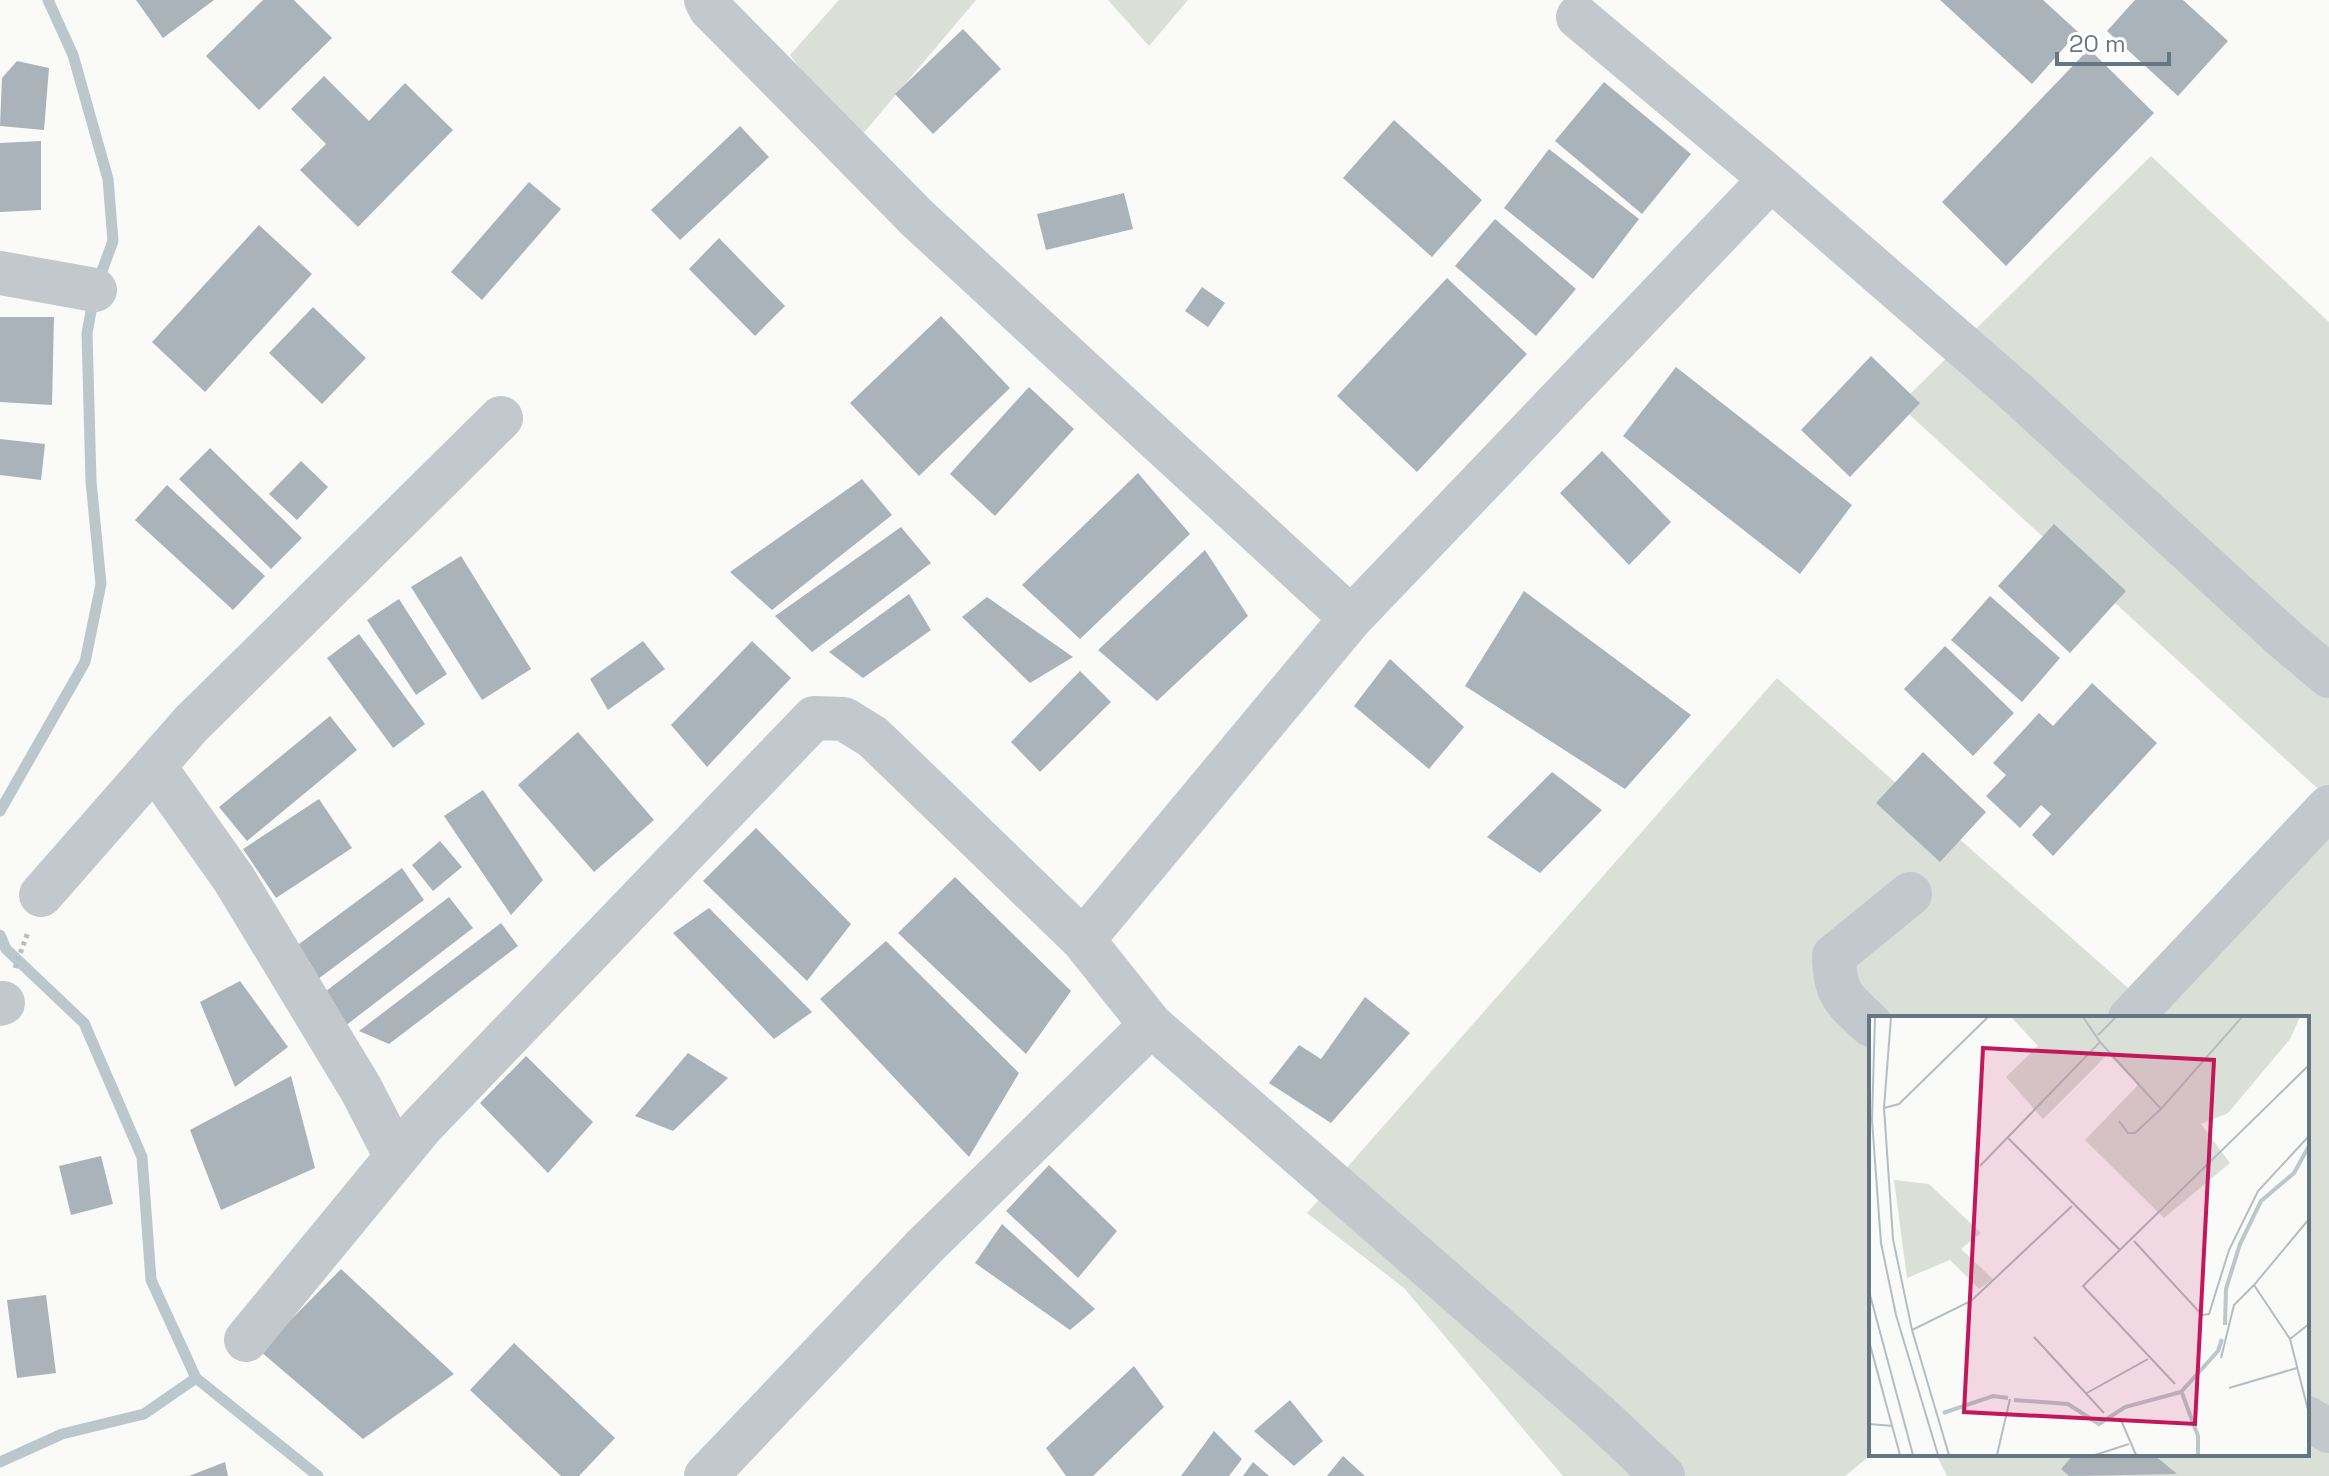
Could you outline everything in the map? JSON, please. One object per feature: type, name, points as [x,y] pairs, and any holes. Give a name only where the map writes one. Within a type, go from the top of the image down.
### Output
[{"type":"street","points":[[706,0],[710,8],[918,219],[1351,618]]},
{"type":"street","points":[[1578,17],[1771,179],[2016,392],[2329,676]]},
{"type":"street","points":[[1083,940],[1351,618],[1771,179]]},
{"type":"street","points":[[0,273],[95,290]]},
{"type":"street","points":[[41,895],[191,724],[501,418]]},
{"type":"street","points":[[246,1340],[422,1126],[814,718],[844,719],[873,737],[1083,940],[1151,1025],[1597,1414],[1663,1476]]},
{"type":"street","points":[[154,766],[234,879],[361,1089],[396,1157]]},
{"type":"street","points":[[2132,1016],[2329,807]]},
{"type":"street","points":[[1869,1023],[1840,995],[1834,977],[1834,956],[1910,894]]},
{"type":"street","points":[[706,1476],[925,1246],[1151,1025]]},
{"type":"street","points":[[2309,1419],[2329,1431]]},
{"type":"path","points":[[5,996],[27,936]]},
{"type":"shaded area","points":[[839,0],[976,0],[856,142],[790,55]]},
{"type":"shaded area","points":[[1108,0],[1188,0],[1149,46]]},
{"type":"shaded area","points":[[2151,156],[2329,322],[2329,799],[1899,405]]},
{"type":"shaded area","points":[[1777,678],[2144,1002],[2329,807],[2329,1476],[1947,1476],[1937,1456],[2309,1456],[2309,1016],[1869,1016],[1870,1456],[1845,1476],[1563,1476],[1404,1288],[1307,1213]]},
{"type":"building","points":[[136,0],[214,0],[163,38]]},
{"type":"building","points":[[263,0],[294,0],[332,38],[259,110],[206,56]]},
{"type":"building","points":[[1940,0],[2043,0],[2078,32],[2032,84]]},
{"type":"building","points":[[2135,0],[2183,0],[2228,41],[2178,96],[2107,31]]},
{"type":"building","points":[[963,29],[1001,69],[933,134],[895,94]]},
{"type":"building","points":[[2089,49],[2154,113],[2006,266],[1942,202]]},
{"type":"building","points":[[17,61],[49,68],[44,130],[0,126],[2,78]]},
{"type":"building","points":[[324,76],[369,121],[405,83],[453,130],[358,227],[300,170],[326,144],[291,109]]},
{"type":"building","points":[[1604,82],[1691,154],[1642,214],[1555,141]]},
{"type":"building","points":[[1394,120],[1482,200],[1432,257],[1343,178]]},
{"type":"building","points":[[740,126],[769,157],[680,240],[651,210]]},
{"type":"building","points":[[41,141],[41,210],[0,212],[0,143]]},
{"type":"building","points":[[1549,149],[1639,219],[1593,279],[1504,208]]},
{"type":"building","points":[[529,182],[561,209],[482,300],[451,272]]},
{"type":"building","points":[[1124,193],[1133,229],[1046,250],[1037,214]]},
{"type":"building","points":[[1495,219],[1576,289],[1536,336],[1455,266]]},
{"type":"building","points":[[259,225],[312,274],[205,392],[152,342]]},
{"type":"building","points":[[719,238],[785,306],[755,336],[689,269]]},
{"type":"building","points":[[1447,278],[1527,354],[1417,472],[1337,396]]},
{"type":"building","points":[[1202,287],[1225,303],[1208,327],[1185,311]]},
{"type":"building","points":[[313,307],[366,358],[322,404],[269,353]]},
{"type":"building","points":[[941,316],[1010,388],[919,476],[850,403]]},
{"type":"building","points":[[0,317],[54,317],[52,405],[0,402]]},
{"type":"building","points":[[1871,356],[1920,403],[1850,477],[1801,430]]},
{"type":"building","points":[[1676,367],[1852,505],[1800,574],[1623,436]]},
{"type":"building","points":[[1029,387],[1074,429],[995,516],[950,474]]},
{"type":"building","points":[[0,439],[45,444],[41,480],[0,475]]},
{"type":"building","points":[[210,448],[302,538],[271,569],[179,479]]},
{"type":"building","points":[[1602,451],[1671,522],[1629,565],[1560,493]]},
{"type":"building","points":[[301,461],[328,487],[297,520],[269,494]]},
{"type":"building","points":[[1138,473],[1190,534],[1080,639],[1022,585]]},
{"type":"building","points":[[862,479],[892,515],[772,610],[730,572]]},
{"type":"building","points":[[167,485],[265,576],[233,610],[135,520]]},
{"type":"building","points":[[2054,524],[2126,591],[2070,653],[1998,586]]},
{"type":"building","points":[[901,527],[931,563],[812,652],[775,616]]},
{"type":"building","points":[[1205,550],[1248,616],[1157,701],[1098,650]]},
{"type":"building","points":[[461,556],[531,669],[482,700],[411,587]]},
{"type":"building","points":[[1524,591],[1691,715],[1625,789],[1465,686]]},
{"type":"building","points":[[909,594],[931,630],[863,678],[829,652]]},
{"type":"building","points":[[1990,596],[2060,658],[2022,702],[1951,640]]},
{"type":"building","points":[[987,597],[1073,657],[1030,683],[962,617]]},
{"type":"building","points":[[399,599],[447,674],[416,695],[367,620]]},
{"type":"building","points":[[359,634],[425,724],[393,748],[327,658]]},
{"type":"building","points":[[643,641],[665,669],[608,710],[590,679]]},
{"type":"building","points":[[752,641],[791,678],[707,767],[671,725]]},
{"type":"building","points":[[1945,646],[2014,713],[1973,756],[1904,689]]},
{"type":"building","points":[[1390,659],[1464,727],[1429,769],[1354,706]]},
{"type":"building","points":[[1080,671],[1111,702],[1040,772],[1011,742]]},
{"type":"building","points":[[2092,683],[2157,743],[2053,856],[2032,835],[2051,814],[2041,805],[2020,828],[1986,796],[2006,775],[1993,763],[2039,713],[2053,726]]},
{"type":"building","points":[[330,716],[357,750],[247,841],[219,807]]},
{"type":"building","points":[[578,732],[654,820],[594,872],[518,785]]},
{"type":"building","points":[[1923,752],[1986,812],[1940,862],[1876,803]]},
{"type":"building","points":[[1552,772],[1602,810],[1540,873],[1487,837]]},
{"type":"building","points":[[483,790],[543,880],[511,915],[444,816]]},
{"type":"building","points":[[319,799],[352,848],[276,898],[243,849]]},
{"type":"building","points":[[756,828],[851,924],[807,981],[703,881]]},
{"type":"building","points":[[440,841],[462,867],[433,891],[412,865]]},
{"type":"building","points":[[402,868],[424,900],[318,979],[295,947]]},
{"type":"building","points":[[955,877],[1071,991],[1026,1054],[898,933]]},
{"type":"building","points":[[449,897],[473,928],[345,1026],[321,995]]},
{"type":"building","points":[[709,908],[812,1012],[774,1039],[673,933]]},
{"type":"building","points":[[501,923],[518,946],[389,1044],[359,1031]]},
{"type":"building","points":[[886,941],[1019,1073],[969,1157],[820,999]]},
{"type":"building","points":[[240,981],[288,1047],[235,1087],[200,1002]]},
{"type":"building","points":[[1365,997],[1410,1033],[1331,1123],[1269,1083],[1299,1045],[1321,1059]]},
{"type":"building","points":[[688,1053],[728,1078],[673,1131],[635,1116]]},
{"type":"building","points":[[526,1056],[593,1122],[548,1173],[480,1103]]},
{"type":"building","points":[[291,1076],[315,1168],[221,1210],[190,1130]]},
{"type":"building","points":[[101,1156],[113,1204],[71,1215],[59,1166]]},
{"type":"building","points":[[1049,1165],[1117,1231],[1078,1278],[1006,1211]]},
{"type":"building","points":[[1002,1224],[1095,1309],[1070,1330],[975,1263]]},
{"type":"building","points":[[341,1269],[454,1374],[363,1439],[260,1351]]},
{"type":"building","points":[[46,1295],[56,1373],[17,1378],[7,1300]]},
{"type":"building","points":[[514,1343],[615,1438],[579,1476],[561,1476],[470,1390]]},
{"type":"building","points":[[1134,1366],[1164,1407],[1093,1476],[1066,1476],[1046,1448]]},
{"type":"building","points":[[1290,1400],[1323,1441],[1294,1466],[1254,1431]]},
{"type":"building","points":[[1214,1431],[1242,1459],[1229,1476],[1181,1476]]},
{"type":"building","points":[[1343,1456],[1365,1476],[1327,1476]]},
{"type":"building","points":[[2072,1456],[2155,1456],[2177,1474],[2069,1476],[2061,1469]]},
{"type":"building","points":[[225,1462],[228,1476],[189,1476]]},
{"type":"building","points":[[1253,1462],[1269,1476],[1243,1476]]},
{"type":"waterway","points":[[0,811],[85,662],[101,584],[91,481],[87,333],[95,290],[113,241],[108,179],[73,55],[48,0]]},
{"type":"waterway","points":[[0,935],[6,949],[84,1023],[142,1157],[151,1280],[196,1378],[318,1476]]},
{"type":"waterway","points":[[0,1462],[62,1434],[144,1414],[196,1378]]}]
